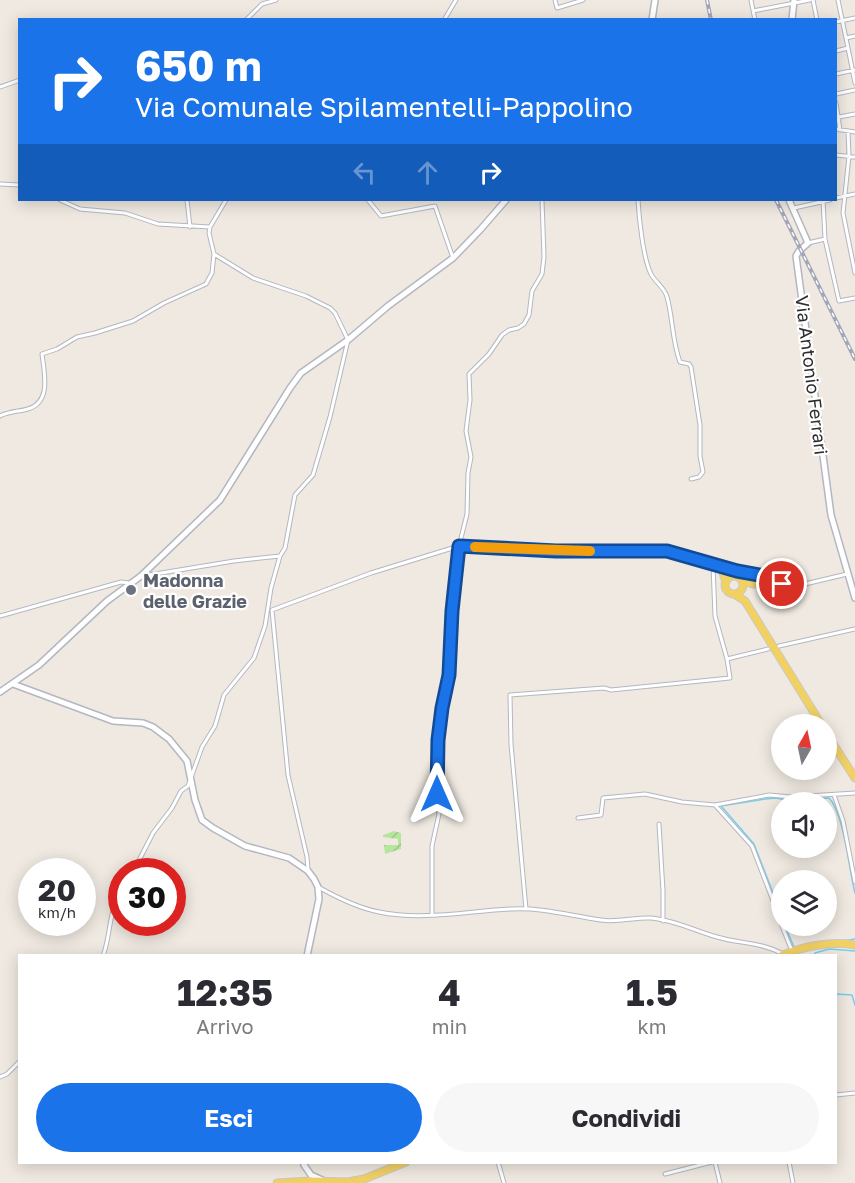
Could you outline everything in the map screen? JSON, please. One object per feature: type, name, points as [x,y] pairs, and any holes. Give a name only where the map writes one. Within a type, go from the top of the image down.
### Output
[{"type":"main road","points":[[719,568],[728,579],[727,590],[740,589],[753,584],[782,584]]},
{"type":"main road","points":[[728,579],[739,577],[740,589],[745,601],[815,714]]},
{"type":"main road","points":[[837,750],[855,778]]},
{"type":"main road","points":[[784,954],[835,943],[855,945]]},
{"type":"main road","points":[[277,1183],[348,1182],[364,1179],[401,1164]]},
{"type":"street","points":[[248,18],[262,4],[276,0]]},
{"type":"street","points":[[445,18],[456,0]]},
{"type":"street","points":[[555,0],[557,8],[583,0]]},
{"type":"street","points":[[652,18],[655,0]]},
{"type":"street","points":[[751,0],[755,18]]},
{"type":"street","points":[[781,0],[782,5]]},
{"type":"street","points":[[753,11],[812,0],[817,18]]},
{"type":"street","points":[[838,0],[855,83]]},
{"type":"street","points":[[792,18],[794,2]]},
{"type":"street","points":[[837,22],[855,18]]},
{"type":"street","points":[[846,38],[855,36]]},
{"type":"street","points":[[837,51],[848,48]]},
{"type":"street","points":[[837,74],[854,71]]},
{"type":"street","points":[[0,87],[18,81]]},
{"type":"street","points":[[837,94],[855,90]]},
{"type":"street","points":[[837,110],[840,130]]},
{"type":"street","points":[[838,117],[855,114]]},
{"type":"street","points":[[837,129],[855,132]]},
{"type":"street","points":[[848,131],[849,156],[843,213],[855,273]]},
{"type":"street","points":[[837,155],[855,157]]},
{"type":"street","points":[[0,184],[18,185]]},
{"type":"street","points":[[837,198],[855,194]]},
{"type":"street","points":[[62,201],[80,209],[124,213],[158,224],[210,227]]},
{"type":"street","points":[[187,201],[190,227]]},
{"type":"street","points":[[0,416],[32,407],[40,400],[46,386],[42,354],[57,349],[77,336],[133,321],[164,303],[206,284],[212,273],[214,254],[209,234],[210,227],[225,201]]},
{"type":"street","points":[[369,201],[383,216],[435,206],[453,258]]},
{"type":"street","points":[[0,692],[39,665],[106,601],[141,576],[220,500],[301,373],[348,340],[388,306],[453,258],[505,201]]},
{"type":"street","points":[[432,915],[432,846],[439,814],[438,740],[449,675],[452,611],[459,546],[467,514],[471,457],[466,431],[470,400],[469,374],[489,354],[502,335],[524,324],[529,315],[532,291],[542,274],[544,257],[542,201]]},
{"type":"street","points":[[638,201],[646,261],[654,279],[667,294],[672,330],[680,362],[689,364],[691,367],[700,425],[700,456],[703,472],[699,477],[691,479]]},
{"type":"street","points":[[789,201],[808,243],[825,239]]},
{"type":"street","points":[[792,208],[819,201]]},
{"type":"street","points":[[823,201],[825,239],[839,301],[855,298]]},
{"type":"street","name":"Via Antonio Ferrari","points":[[808,243],[796,256],[829,503],[855,598]]},
{"type":"street","points":[[141,858],[153,833],[191,779],[202,747],[215,726],[224,695],[254,658],[265,626],[271,588],[280,556],[285,548],[295,495],[313,475],[330,417],[348,340],[335,313],[330,308],[253,278],[214,254]]},
{"type":"street","points":[[308,871],[307,857],[288,775],[282,694],[272,610],[371,573],[459,546],[556,551],[667,551],[719,568],[770,577],[782,584],[805,584],[847,573]]},
{"type":"street","points":[[141,576],[280,556]]},
{"type":"street","points":[[526,909],[511,744],[510,695],[604,688],[611,690],[730,678],[715,616],[719,568]]},
{"type":"street","points":[[0,616],[121,582],[130,584]]},
{"type":"street","points":[[779,646],[855,629]]},
{"type":"street","points":[[726,658],[768,649]]},
{"type":"street","points":[[13,684],[113,721],[143,723],[153,727],[169,739],[187,761],[195,800],[202,820],[245,846],[289,858],[308,871],[318,887],[319,899],[307,954]]},
{"type":"street","points":[[837,795],[855,793]]},
{"type":"street","points":[[578,818],[601,815],[603,798],[626,795],[645,794],[682,802],[715,805],[771,795]]},
{"type":"street","points":[[837,804],[843,821],[855,882]]},
{"type":"street","points":[[715,805],[752,846],[771,896]]},
{"type":"street","points":[[659,824],[663,921]]},
{"type":"street","points":[[318,887],[382,913],[432,915],[512,908],[555,911],[603,921],[622,922],[651,918],[685,925],[718,938],[759,944],[780,954]]},
{"type":"street","points":[[104,954],[109,936]]},
{"type":"street","points":[[786,936],[792,951]]},
{"type":"street","points":[[0,1077],[7,1074],[18,1063]]},
{"type":"street","points":[[837,1095],[855,1093]]},
{"type":"street","points":[[304,1164],[311,1174],[325,1182]]},
{"type":"street","points":[[296,1181],[303,1175],[304,1164]]},
{"type":"street","points":[[304,1164],[306,1177],[310,1182]]},
{"type":"street","points":[[499,1164],[504,1183]]},
{"type":"street","points":[[665,1174],[705,1164]]},
{"type":"street","points":[[714,1164],[720,1183]]},
{"type":"street","points":[[789,1164],[793,1183]]},
{"type":"green space","points":[[394,831],[401,833],[401,849],[385,854],[384,845],[398,845],[398,839],[383,837]]},
{"type":"waterway","points":[[721,806],[776,798],[786,800],[829,798],[839,816],[855,893]]},
{"type":"waterway","points":[[722,807],[754,844],[771,888]]},
{"type":"waterway","points":[[789,936],[794,947],[798,947]]},
{"type":"waterway","points":[[844,941],[855,939]]},
{"type":"waterway","points":[[815,954],[829,949],[855,951]]},
{"type":"waterway","points":[[837,994],[852,995],[855,1005]]},
{"type":"railway","points":[[707,0],[711,18]]},
{"type":"railway","points":[[776,201],[855,359]]},
{"type":"slow traffic","points":[[475,547],[590,551]]},
{"type":"place","name":"Madonna delle Grazie","points":[[131,590]]},
{"type":"route","points":[[437,794],[438,740],[449,675],[452,611],[459,546],[556,551],[667,551],[713,565],[770,577],[782,584]]}]
